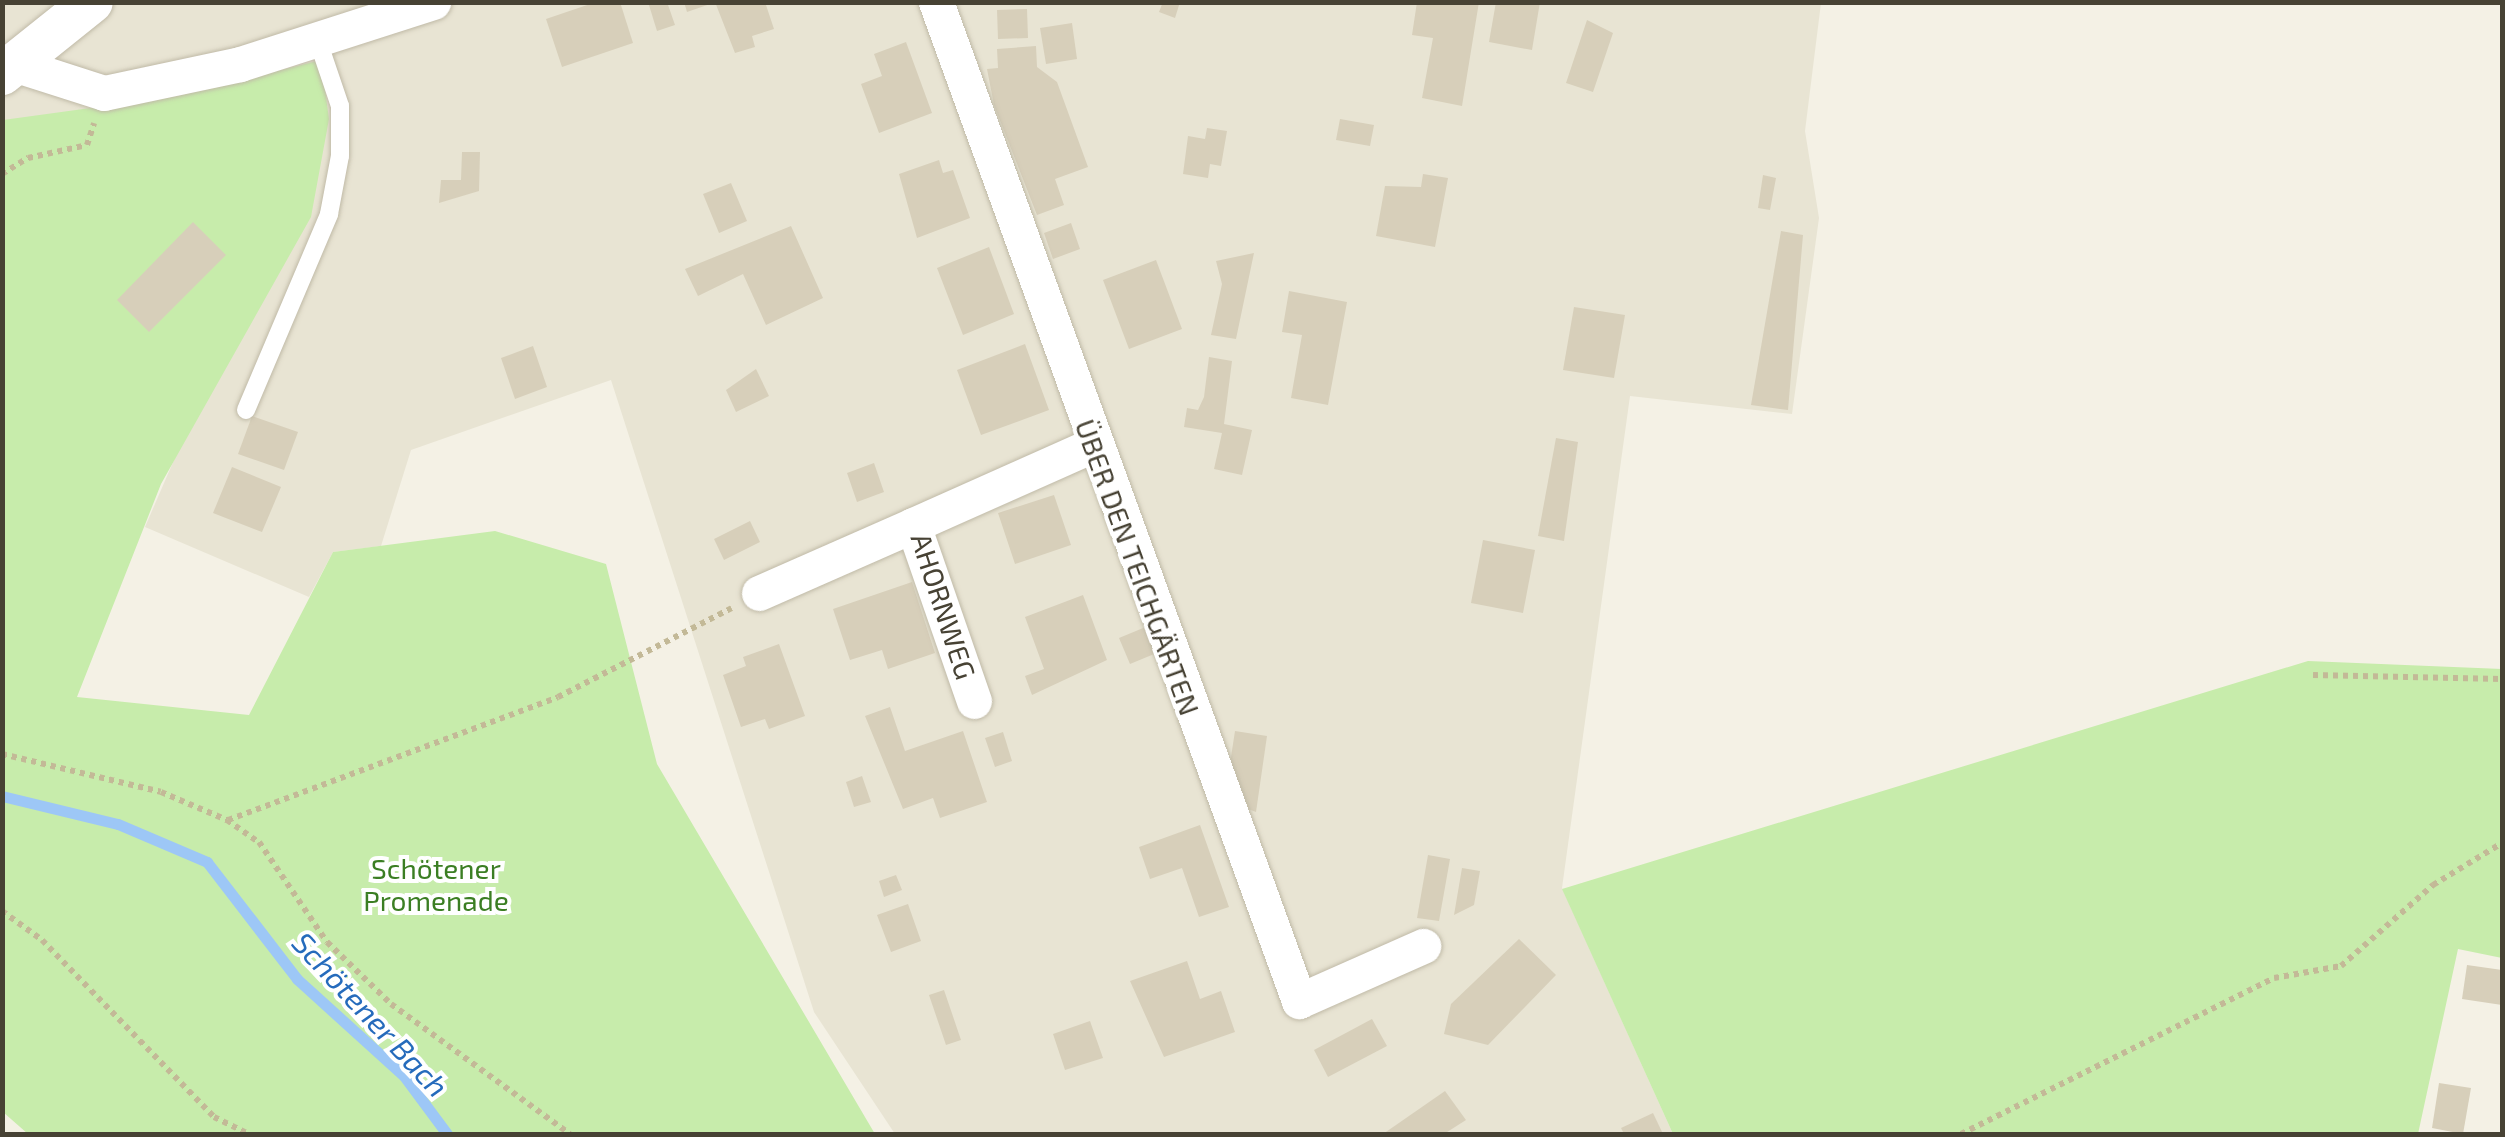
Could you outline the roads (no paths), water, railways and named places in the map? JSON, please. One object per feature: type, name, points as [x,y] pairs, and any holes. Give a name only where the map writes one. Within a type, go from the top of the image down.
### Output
[{"type":"street","points":[[11,70],[92,2]]},
{"type":"street","points":[[11,70],[104,93],[318,41],[434,2]]},
{"type":"street","name":"ÜBER DEN TEICHGÄRTEN","points":[[936,2],[1093,445],[1299,1001],[1423,946]]},
{"type":"street","name":"AHORNWEG","points":[[974,701],[913,525],[1093,445]]},
{"type":"street","points":[[759,593],[913,525]]},
{"type":"lane","points":[[246,410],[333,194],[340,106],[318,41]]},
{"type":"waterway","name":"Schötener Bach","points":[[2,796],[118,824],[207,862],[297,979],[404,1076],[447,1134]]},
{"type":"park label","name":"Schötener Promenade","points":[[436,884]]}]
